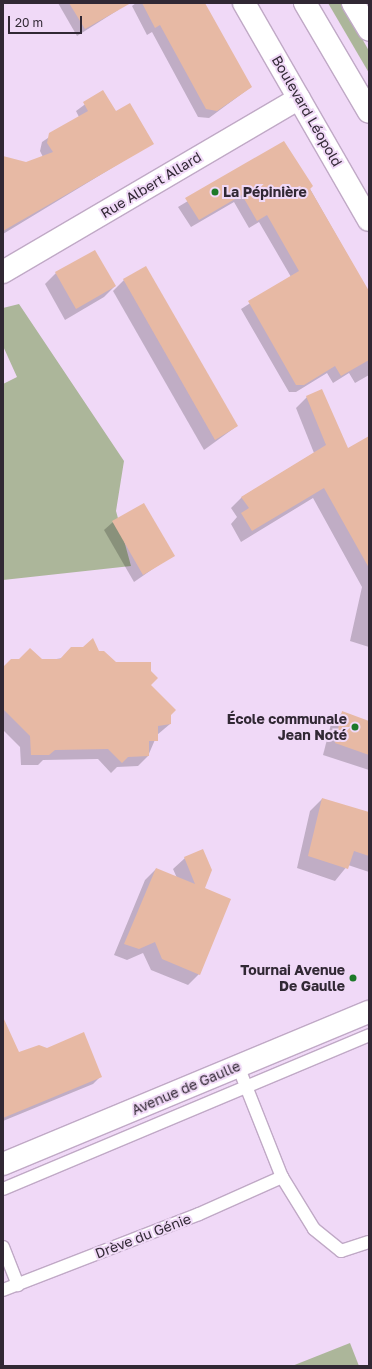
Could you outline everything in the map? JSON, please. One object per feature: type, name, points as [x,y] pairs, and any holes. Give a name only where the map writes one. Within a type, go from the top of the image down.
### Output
[{"type":"street","name":"Boulevard Léopold","points":[[244,3],[369,220]]},
{"type":"street","points":[[305,3],[369,112]]},
{"type":"street","points":[[353,3],[369,30]]},
{"type":"street","name":"Rue Albert Allard","points":[[3,272],[299,98]]},
{"type":"street","name":"Avenue de Gaulle","points":[[3,1164],[369,1012]]},
{"type":"lane","points":[[3,1189],[369,1035]]},
{"type":"lane","points":[[238,1066],[282,1177],[314,1229],[341,1251],[369,1242]]},
{"type":"lane","name":"Drève du Génie","points":[[3,1290],[204,1212],[282,1177]]},
{"type":"lane","points":[[3,1247],[18,1284]]},
{"type":"green space","points":[[328,3],[342,3],[369,51],[369,73]]},
{"type":"green space","points":[[19,304],[124,461],[116,511],[131,566],[3,580],[3,384],[17,377],[3,346],[3,308]]},
{"type":"green space","points":[[350,1343],[359,1366],[292,1366]]},
{"type":"building","points":[[69,3],[131,3],[85,29]]},
{"type":"building","points":[[142,3],[205,3],[252,87],[217,111],[206,109],[160,25],[155,28]]},
{"type":"building","points":[[103,90],[116,111],[130,103],[154,144],[3,231],[3,156],[26,162],[53,152],[47,143],[49,133],[88,111],[83,102]]},
{"type":"building","points":[[284,141],[313,186],[310,189],[369,291],[369,360],[341,376],[335,366],[304,385],[296,385],[248,301],[299,271],[267,215],[257,221],[242,195],[199,220],[185,198]]},
{"type":"building","points":[[95,250],[116,286],[76,309],[55,272]]},
{"type":"building","points":[[146,266],[238,426],[215,440],[123,279]]},
{"type":"building","points":[[322,389],[348,448],[369,436],[369,568],[324,488],[252,531],[241,513],[249,508],[241,497],[326,445],[306,396]]},
{"type":"building","points":[[144,503],[175,556],[143,575],[112,521]]},
{"type":"building","points":[[93,638],[99,651],[104,651],[116,662],[151,662],[151,671],[158,678],[151,685],[176,710],[171,715],[171,724],[158,726],[158,741],[149,741],[149,756],[128,757],[122,763],[108,749],[55,750],[49,755],[31,755],[30,736],[3,709],[3,667],[11,659],[19,659],[30,648],[42,659],[60,659],[71,647],[83,647]]},
{"type":"building","points":[[342,711],[369,721],[369,755],[335,743]]},
{"type":"building","points":[[322,798],[369,812],[369,856],[354,851],[348,869],[308,856]]},
{"type":"building","points":[[203,849],[212,870],[205,888],[231,899],[200,975],[162,959],[155,942],[139,949],[124,944],[156,868],[195,884],[184,857]]},
{"type":"building","points":[[3,1017],[19,1052],[39,1045],[47,1048],[84,1032],[102,1077],[3,1118]]},
{"type":"place","name":"La Pépinière","points":[[215,192]]},
{"type":"place","name":"École communale Jean Noté","points":[[355,727]]},
{"type":"place","name":"Tournai Avenue De Gaulle","points":[[353,978]]}]
